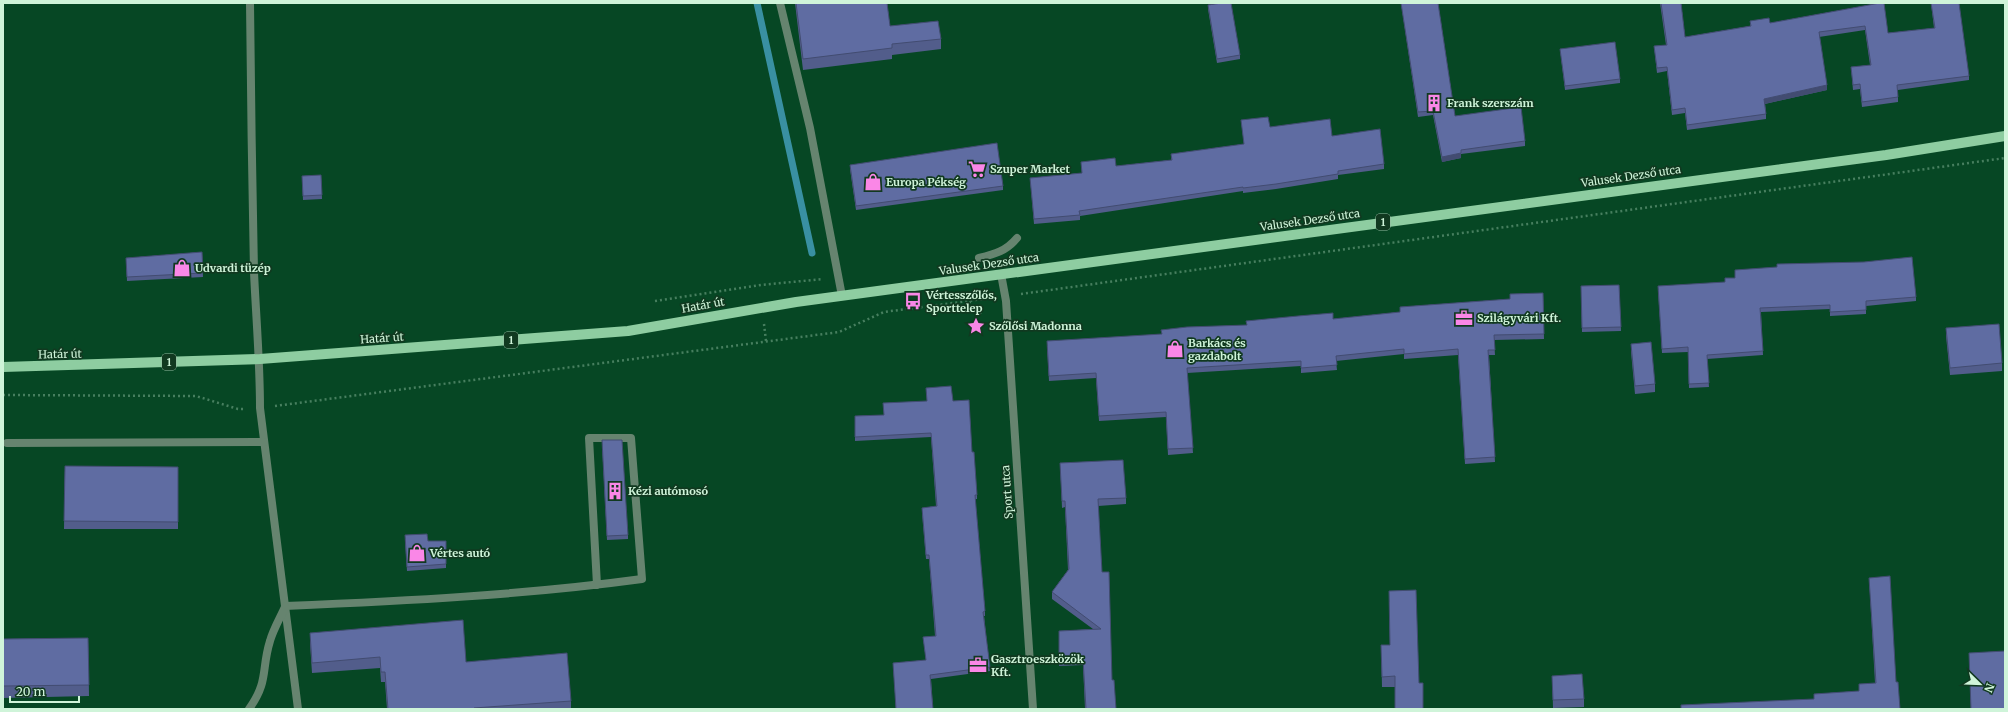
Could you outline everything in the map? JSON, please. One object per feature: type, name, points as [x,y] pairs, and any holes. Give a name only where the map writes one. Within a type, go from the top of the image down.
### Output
[{"type":"main road","name":"Valusek Dezső utca","points":[[761,307],[1886,155],[2005,136]]},
{"type":"main road","name":"Határ út","points":[[3,367],[260,359],[628,331],[761,307]]},
{"type":"street","points":[[250,3],[255,292],[260,359],[260,408],[298,709]]},
{"type":"street","points":[[780,3],[810,128],[842,296]]},
{"type":"street","points":[[979,258],[1000,253],[1011,245],[1017,238]]},
{"type":"street","name":"Sport utca","points":[[1001,274],[1005,296],[1033,709]]},
{"type":"street","points":[[285,606],[474,596],[597,586],[642,579],[631,438],[588,438],[597,586]]},
{"type":"street","points":[[7,442],[264,442]]},
{"type":"street","points":[[249,709],[258,697],[264,683],[270,641],[285,606]]},
{"type":"path","points":[[3,395],[196,396],[238,409],[260,408],[839,332],[884,312],[969,302],[2005,158]]},
{"type":"path","points":[[655,301],[761,285],[838,276]]},
{"type":"path","points":[[969,302],[981,314]]},
{"type":"building","points":[[796,3],[887,3],[890,26],[938,21],[941,39],[892,44],[892,48],[803,59]]},
{"type":"building","points":[[1231,3],[1240,55],[1217,59],[1208,5]]},
{"type":"building","points":[[1401,3],[1438,3],[1455,116],[1521,107],[1525,141],[1461,150],[1461,153],[1442,157],[1433,111],[1418,112]]},
{"type":"building","points":[[1661,3],[1681,3],[1685,37],[1751,26],[1750,21],[1769,18],[1770,23],[1880,3],[1884,3],[1888,33],[1935,28],[1931,3],[1959,3],[1969,76],[1897,85],[1898,97],[1862,102],[1860,84],[1853,85],[1851,67],[1871,65],[1865,26],[1819,32],[1827,85],[1764,99],[1766,114],[1687,125],[1685,108],[1672,110],[1667,67],[1657,68],[1654,46],[1667,45]]},
{"type":"building","points":[[1615,42],[1620,79],[1565,86],[1560,49]]},
{"type":"building","points":[[1268,117],[1270,127],[1330,119],[1332,136],[1380,129],[1384,164],[1338,171],[1338,174],[1276,184],[1243,187],[1079,211],[1080,215],[1034,219],[1030,178],[1082,173],[1081,162],[1115,158],[1116,166],[1172,160],[1171,154],[1244,144],[1241,120]]},
{"type":"building","points":[[997,143],[1003,186],[856,206],[850,165]]},
{"type":"building","points":[[321,175],[322,195],[303,196],[302,176]]},
{"type":"building","points":[[202,252],[203,273],[127,277],[126,258]]},
{"type":"building","points":[[1912,257],[1916,297],[1866,301],[1866,310],[1830,312],[1830,305],[1760,308],[1763,351],[1707,355],[1709,383],[1689,384],[1688,347],[1662,349],[1658,286],[1725,282],[1725,278],[1735,278],[1735,270],[1777,267],[1777,264],[1864,262]]},
{"type":"building","points":[[1619,285],[1621,327],[1582,328],[1581,286]]},
{"type":"building","points":[[1543,293],[1544,334],[1494,335],[1495,350],[1488,350],[1495,457],[1465,459],[1458,349],[1404,354],[1404,349],[1336,356],[1337,365],[1301,368],[1301,361],[1187,368],[1193,448],[1168,449],[1166,412],[1099,416],[1096,373],[1049,376],[1047,341],[1162,334],[1161,330],[1187,327],[1247,325],[1246,321],[1333,313],[1333,319],[1400,312],[1400,307],[1510,299],[1510,294]]},
{"type":"building","points":[[1999,324],[2002,363],[1950,368],[1946,328]]},
{"type":"building","points":[[1651,342],[1655,384],[1635,386],[1631,344]]},
{"type":"building","points":[[951,386],[953,401],[969,400],[972,452],[974,452],[977,495],[975,495],[985,611],[983,612],[990,667],[930,675],[933,709],[896,709],[893,663],[926,660],[923,637],[936,636],[929,555],[926,555],[922,508],[937,506],[931,433],[855,437],[855,416],[884,415],[883,403],[927,401],[926,388]]},
{"type":"building","name":"Kézi autómosó","points":[[602,440],[622,440],[628,535],[607,536]]},
{"type":"building","points":[[1123,460],[1126,498],[1098,499],[1102,572],[1109,572],[1112,680],[1114,680],[1116,709],[1086,709],[1083,659],[1059,659],[1059,631],[1101,629],[1052,592],[1069,569],[1065,501],[1062,501],[1060,463]]},
{"type":"building","points":[[65,466],[178,467],[178,522],[64,521]]},
{"type":"building","points":[[427,534],[428,541],[446,541],[446,564],[407,567],[405,535]]},
{"type":"building","points":[[1890,576],[1896,682],[1898,682],[1900,709],[1681,709],[1681,705],[1814,699],[1814,694],[1859,691],[1859,684],[1876,683],[1869,578]]},
{"type":"building","points":[[1416,590],[1419,683],[1423,683],[1423,709],[1395,709],[1395,676],[1382,677],[1381,645],[1390,645],[1389,591]]},
{"type":"building","points":[[463,620],[466,662],[567,653],[571,701],[474,709],[388,709],[385,672],[381,672],[380,657],[312,663],[310,633]]},
{"type":"building","points":[[88,638],[89,685],[3,686],[3,639]]},
{"type":"building","points":[[2005,651],[2005,709],[1971,709],[1969,653]]},
{"type":"building","points":[[1582,674],[1584,699],[1553,700],[1552,676]]},
{"type":"waterway","points":[[757,3],[812,253]]},
{"type":"place","name":"Frank szerszám","points":[[1434,103]]},
{"type":"place","name":"Szuper Market","points":[[977,169]]},
{"type":"place","name":"Europa Pékség","points":[[873,182]]},
{"type":"place","name":"Udvardi tüzép","points":[[182,268]]},
{"type":"place","name":"Vértesszőlős, Sporttelep","points":[[913,301]]},
{"type":"place","name":"Szilágyvári Kft.","points":[[1464,318]]},
{"type":"place","name":"Szőlősi Madonna","points":[[976,326]]},
{"type":"place","name":"Barkács és gazdabolt","points":[[1175,349]]},
{"type":"place","name":"Kézi autómosó","points":[[615,491]]},
{"type":"place","name":"Vértes autó","points":[[417,553]]},
{"type":"place","name":"Gasztroeszközök Kft.","points":[[978,665]]}]
